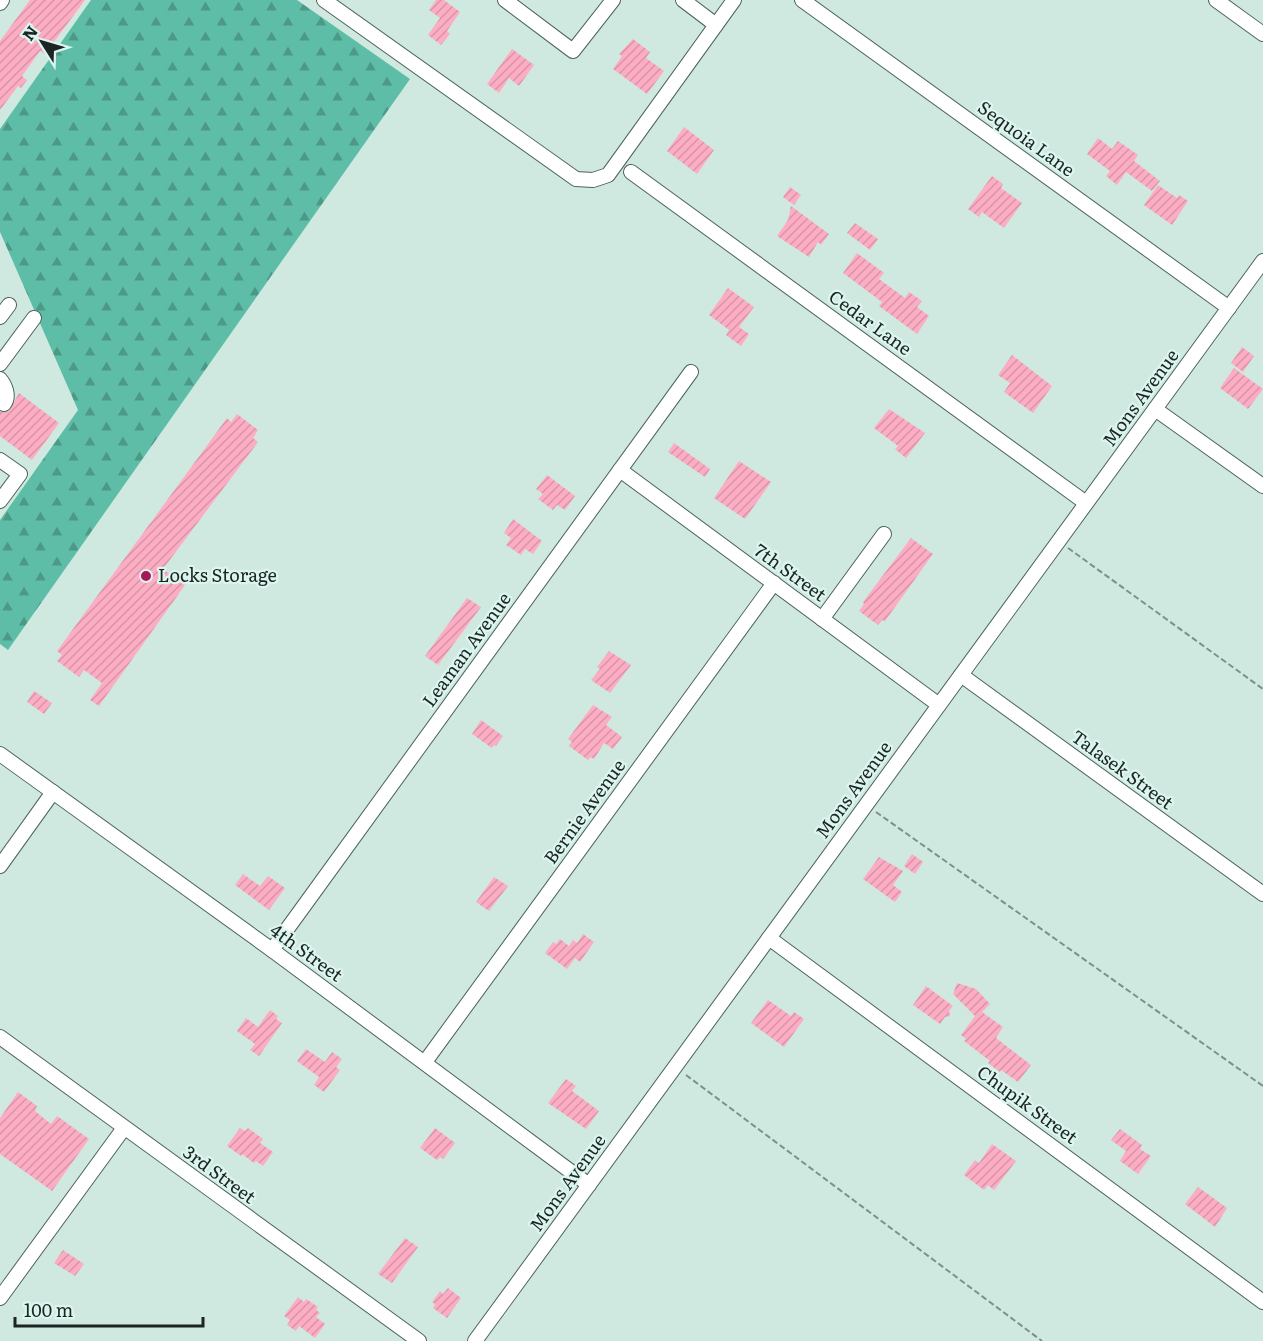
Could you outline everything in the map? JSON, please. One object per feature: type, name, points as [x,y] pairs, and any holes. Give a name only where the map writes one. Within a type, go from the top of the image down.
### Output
[{"type":"street","points":[[324,0],[576,179],[594,180],[608,175],[734,0]]},
{"type":"street","points":[[505,0],[573,51],[613,0]]},
{"type":"street","points":[[683,0],[716,25]]},
{"type":"street","name":"Sequoia Lane","points":[[802,0],[1229,308]]},
{"type":"street","points":[[1216,0],[1263,34]]},
{"type":"street","name":"Cedar Lane","points":[[632,172],[1086,503]]},
{"type":"street","name":"Mons Avenue","points":[[475,1341],[1263,261]]},
{"type":"street","points":[[0,364],[34,318]]},
{"type":"street","name":"Leaman Avenue","points":[[272,950],[691,372]]},
{"type":"street","points":[[0,379],[7,394],[7,401],[4,404]]},
{"type":"street","points":[[1155,409],[1263,486]]},
{"type":"street","points":[[0,460],[20,474],[0,501]]},
{"type":"street","name":"7th Street","points":[[620,470],[939,705]]},
{"type":"street","points":[[822,619],[884,534]]},
{"type":"street","name":"Bernie Avenue","points":[[425,1062],[774,583]]},
{"type":"street","name":"Talasek Street","points":[[961,675],[1263,894]]},
{"type":"street","name":"4th Street","points":[[0,754],[272,950],[589,1185]]},
{"type":"street","points":[[0,866],[53,792]]},
{"type":"street","name":"Chupik Street","points":[[769,938],[1263,1302]]},
{"type":"street","name":"3rd Street","points":[[0,1037],[419,1341]]},
{"type":"street","points":[[0,1298],[124,1128]]},
{"type":"path","points":[[1059,541],[1263,689]]},
{"type":"path","points":[[866,805],[1263,1086]]},
{"type":"path","points":[[675,1067],[1042,1341]]},
{"type":"green space","points":[[91,0],[297,0],[410,79],[8,650],[0,644],[0,520],[78,410],[0,232],[0,129]]},
{"type":"building","points":[[30,0],[85,0],[45,54],[40,51],[22,76],[27,80],[21,88],[18,86],[0,110],[0,41]]},
{"type":"building","points":[[436,0],[444,0],[460,12],[447,31],[450,34],[441,45],[428,35],[440,18],[429,10]]},
{"type":"building","points":[[633,39],[650,52],[646,58],[664,71],[647,94],[613,69],[622,56],[619,54]]},
{"type":"building","points":[[512,49],[534,65],[519,86],[509,78],[499,93],[487,84]]},
{"type":"building","points":[[684,127],[714,150],[697,174],[667,151]]},
{"type":"building","points":[[1098,138],[1112,149],[1118,141],[1138,155],[1134,161],[1160,181],[1152,191],[1126,172],[1117,185],[1106,176],[1110,171],[1087,154]]},
{"type":"building","points":[[992,176],[1003,184],[1001,188],[1022,203],[1004,228],[982,212],[979,217],[968,209]]},
{"type":"building","points":[[1158,185],[1177,198],[1179,195],[1188,201],[1172,225],[1144,205]]},
{"type":"building","points":[[790,187],[801,195],[794,205],[783,197]]},
{"type":"building","points":[[791,206],[829,234],[821,245],[818,242],[809,257],[777,236],[788,220]]},
{"type":"building","points":[[855,223],[878,239],[870,250],[847,233]]},
{"type":"building","points":[[857,253],[884,273],[879,279],[905,298],[909,292],[922,301],[917,307],[929,316],[917,334],[879,306],[882,302],[843,273]]},
{"type":"building","points":[[728,288],[754,307],[739,327],[749,334],[741,346],[726,335],[729,330],[709,315]]},
{"type":"building","points":[[1242,347],[1254,356],[1243,372],[1231,363]]},
{"type":"building","points":[[1012,355],[1052,386],[1033,413],[1004,392],[1010,383],[998,375]]},
{"type":"building","points":[[1234,368],[1263,389],[1248,409],[1220,388]]},
{"type":"building","points":[[19,393],[59,423],[32,460],[0,436],[0,412],[9,411]]},
{"type":"building","points":[[889,409],[925,433],[906,458],[895,449],[898,446],[874,428]]},
{"type":"building","points":[[237,414],[258,430],[253,438],[258,442],[163,569],[185,585],[99,706],[90,700],[102,683],[84,670],[79,677],[57,661],[62,655],[57,651],[227,418],[231,422]]},
{"type":"building","points":[[674,443],[710,469],[705,477],[668,452]]},
{"type":"building","points":[[739,461],[771,482],[745,519],[714,498]]},
{"type":"building","points":[[547,475],[575,496],[565,510],[557,505],[553,510],[538,499],[543,494],[536,489]]},
{"type":"building","points":[[513,519],[542,541],[533,554],[525,549],[521,555],[506,545],[511,538],[504,533]]},
{"type":"building","points":[[911,538],[933,554],[885,621],[882,620],[878,625],[859,611],[863,602]]},
{"type":"building","points":[[467,598],[481,607],[438,665],[425,656]]},
{"type":"building","points":[[609,651],[631,665],[610,693],[591,680],[600,669],[597,667]]},
{"type":"building","points":[[34,691],[52,703],[44,714],[27,702]]},
{"type":"building","points":[[593,705],[612,717],[606,725],[622,737],[613,749],[604,743],[594,759],[591,757],[588,760],[569,746],[572,742],[568,739]]},
{"type":"building","points":[[481,720],[503,736],[492,748],[472,734]]},
{"type":"building","points":[[912,854],[923,862],[915,874],[904,866]]},
{"type":"building","points":[[879,857],[903,871],[893,885],[902,892],[895,902],[863,879]]},
{"type":"building","points":[[243,874],[260,886],[268,876],[285,888],[269,910],[235,885]]},
{"type":"building","points":[[494,877],[508,886],[489,911],[476,902]]},
{"type":"building","points":[[583,934],[594,942],[580,962],[575,958],[567,969],[545,953],[553,942],[556,944],[560,939],[569,946],[573,940],[577,943]]},
{"type":"building","points":[[957,983],[976,989],[990,1004],[982,1012],[1003,1027],[996,1038],[1031,1065],[1018,1082],[988,1063],[990,1061],[964,1041],[966,1039],[961,1035],[975,1016],[953,994]]},
{"type":"building","points":[[926,986],[953,1006],[949,1011],[950,1016],[945,1017],[940,1024],[913,1005]]},
{"type":"building","points":[[768,1000],[791,1016],[794,1012],[804,1019],[784,1047],[751,1023]]},
{"type":"building","points":[[270,1010],[278,1016],[276,1019],[282,1023],[259,1056],[250,1050],[255,1044],[237,1031],[246,1018],[258,1027]]},
{"type":"building","points":[[306,1049],[325,1062],[332,1052],[342,1059],[336,1067],[340,1070],[324,1092],[314,1085],[319,1077],[297,1061]]},
{"type":"building","points":[[566,1079],[576,1086],[572,1091],[599,1111],[586,1129],[548,1103]]},
{"type":"building","points":[[18,1092],[37,1106],[35,1111],[51,1124],[57,1116],[89,1139],[52,1191],[0,1154],[0,1118]]},
{"type":"building","points":[[240,1128],[245,1131],[248,1128],[263,1139],[260,1143],[273,1152],[263,1166],[256,1161],[254,1163],[242,1154],[241,1156],[227,1146]]},
{"type":"building","points":[[435,1128],[455,1143],[443,1159],[440,1157],[437,1160],[420,1148]]},
{"type":"building","points":[[1120,1129],[1142,1145],[1140,1149],[1151,1156],[1138,1174],[1120,1161],[1126,1151],[1111,1140]]},
{"type":"building","points":[[992,1144],[1016,1161],[994,1190],[988,1185],[984,1190],[964,1175],[975,1160],[979,1163]]},
{"type":"building","points":[[1198,1187],[1227,1208],[1215,1227],[1185,1204]]},
{"type":"building","points":[[405,1238],[418,1247],[392,1283],[378,1274]]},
{"type":"building","points":[[63,1250],[84,1264],[75,1276],[54,1263]]},
{"type":"building","points":[[448,1288],[461,1298],[447,1318],[433,1308],[435,1304],[432,1302],[440,1291],[443,1294]]},
{"type":"building","points":[[298,1297],[318,1307],[316,1310],[320,1313],[316,1317],[325,1324],[315,1338],[299,1326],[296,1331],[287,1325],[290,1320],[284,1316]]},
{"type":"place","name":"Locks Storage","points":[[146,576]]}]
